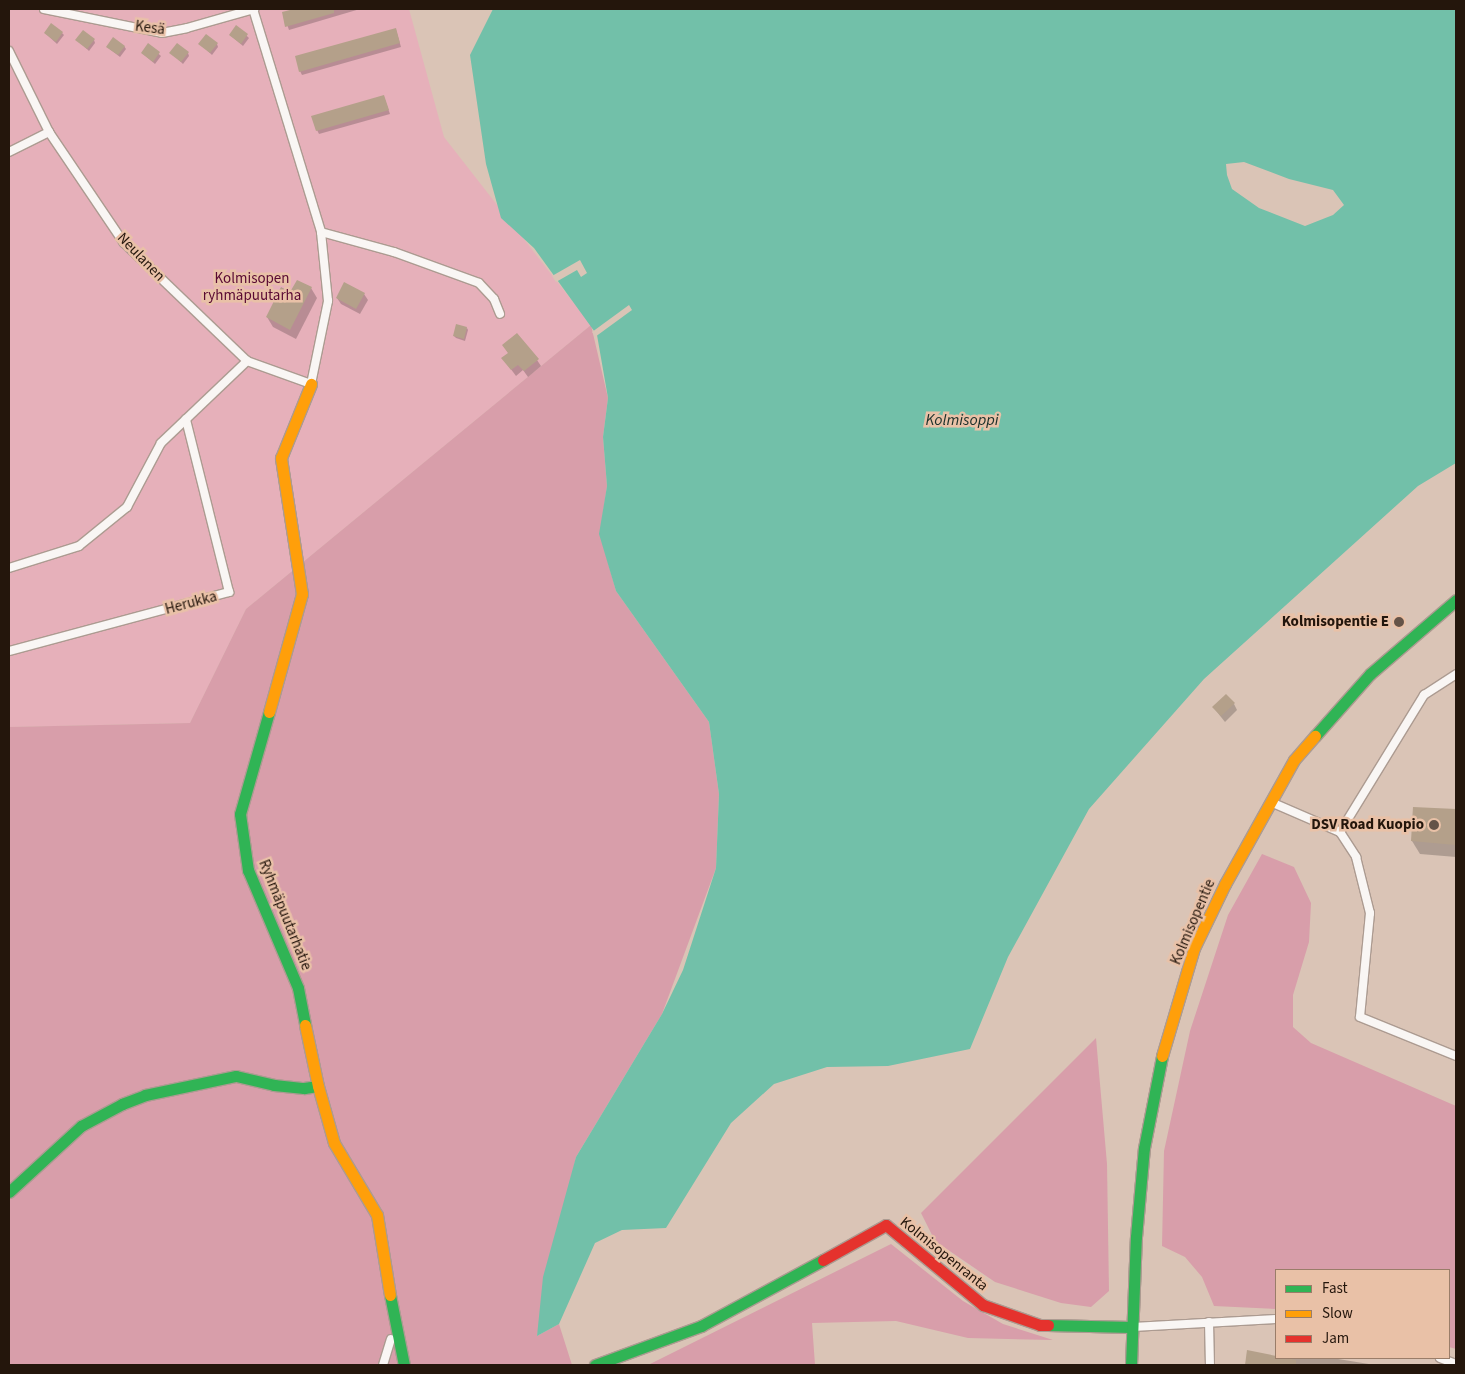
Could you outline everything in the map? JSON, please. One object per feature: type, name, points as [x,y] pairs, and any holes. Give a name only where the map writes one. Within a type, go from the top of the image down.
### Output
[{"type":"street","name":"Ryhmäpuutarhatie","points":[[310,384],[281,458],[302,594],[240,814],[248,870],[298,988],[318,1086],[334,1143],[377,1215],[395,1328],[404,1365]]},
{"type":"street","name":"Kolmisopentie","points":[[1131,1365],[1136,1237],[1144,1148],[1164,1044],[1194,948],[1225,884],[1294,760],[1370,674],[1456,600]]},
{"type":"street","points":[[9,1192],[81,1126],[122,1104],[145,1095],[236,1076],[274,1085],[304,1088],[318,1086]]},
{"type":"street","name":"Kolmisopenranta","points":[[595,1365],[701,1326],[886,1225],[984,1305],[1040,1325],[1131,1327]]},
{"type":"lane","name":"Kesä","points":[[44,9],[162,33],[253,9]]},
{"type":"lane","points":[[253,9],[321,232],[328,301],[310,384]]},
{"type":"lane","name":"Neulanen","points":[[9,51],[49,132],[124,243],[246,361],[310,384]]},
{"type":"lane","points":[[9,152],[49,132]]},
{"type":"lane","points":[[321,232],[394,252],[479,283],[494,298],[500,314]]},
{"type":"lane","points":[[9,568],[79,546],[127,507],[162,443],[246,361]]},
{"type":"lane","name":"Herukka","points":[[9,651],[229,592],[186,419]]},
{"type":"lane","points":[[1340,832],[1424,695],[1456,674]]},
{"type":"lane","points":[[1271,802],[1340,832],[1356,857],[1370,914],[1360,1017],[1456,1056]]},
{"type":"lane","points":[[1131,1327],[1275,1319]]},
{"type":"lane","points":[[1209,1322],[1210,1365]]},
{"type":"lane","points":[[383,1365],[395,1328]]},
{"type":"lane","points":[[1443,1359],[1456,1364]]},
{"type":"green space","name":"Kolmisopen ryhmäpuutarha","points":[[9,9],[409,9],[444,137],[591,325],[246,609],[190,723],[9,727]]},
{"type":"shaded area","points":[[591,325],[608,398],[603,437],[607,486],[600,534],[616,591],[709,722],[719,794],[716,868],[662,1014],[576,1157],[537,1336],[559,1324],[572,1365],[9,1365],[9,727],[190,723],[246,609]]},
{"type":"shaded area","points":[[1262,854],[1294,867],[1311,903],[1309,942],[1293,995],[1293,1027],[1311,1043],[1456,1106],[1456,1349],[1450,1347],[1450,1269],[1275,1269],[1275,1309],[1214,1306],[1202,1277],[1185,1257],[1162,1246],[1164,1151],[1190,1031],[1228,915]]},
{"type":"shaded area","points":[[1096,1038],[1107,1164],[1109,1291],[1091,1307],[1061,1303],[995,1282],[935,1241],[921,1213]]},
{"type":"shaded area","points":[[891,1244],[963,1301],[1003,1324],[1053,1340],[968,1338],[896,1321],[812,1323],[815,1365],[648,1365]]},
{"type":"water","name":"Kolmisoppi","points":[[493,9],[1456,9],[1456,463],[1418,486],[1204,679],[1089,809],[1008,957],[970,1049],[888,1066],[827,1067],[774,1084],[731,1123],[666,1228],[622,1230],[595,1243],[559,1324],[537,1336],[543,1277],[576,1157],[662,1014],[683,970],[716,868],[719,794],[709,722],[616,591],[599,534],[607,486],[603,437],[608,398],[597,335],[534,248],[501,218],[486,164],[470,55]],"holes":[[[1244,162],[1289,179],[1333,190],[1344,205],[1333,215],[1305,226],[1259,208],[1232,189],[1227,175],[1226,164]]]},
{"type":"pier","points":[[580,260],[587,273],[581,277],[577,270],[556,282],[552,276]]},
{"type":"pier","points":[[629,305],[632,310],[595,337],[592,332]]},
{"type":"building","points":[[294,9],[334,9],[334,13],[285,27],[282,12]]},
{"type":"building","points":[[51,23],[63,32],[56,42],[44,33]]},
{"type":"building","points":[[236,25],[248,34],[241,44],[229,35]]},
{"type":"building","points":[[396,28],[400,43],[299,72],[295,56]]},
{"type":"building","points":[[83,30],[95,39],[87,49],[75,40]]},
{"type":"building","points":[[206,34],[218,43],[210,53],[198,44]]},
{"type":"building","points":[[113,37],[125,46],[118,55],[106,47]]},
{"type":"building","points":[[148,43],[160,52],[153,62],[141,53]]},
{"type":"building","points":[[177,43],[189,52],[181,62],[169,53]]},
{"type":"building","points":[[384,95],[389,110],[316,131],[311,116]]},
{"type":"building","points":[[297,280],[312,287],[290,330],[266,317],[281,287],[290,292]]},
{"type":"building","points":[[344,282],[365,293],[356,309],[336,298]]},
{"type":"building","points":[[456,324],[467,327],[464,339],[453,336]]},
{"type":"building","points":[[517,333],[539,359],[524,371],[518,365],[511,370],[501,358],[508,353],[502,345]]},
{"type":"building","points":[[1226,694],[1235,703],[1221,716],[1212,707]]},
{"type":"building","name":"DSV Road Kuopio","points":[[1413,807],[1456,809],[1456,845],[1411,841]]},
{"type":"building","points":[[1247,1350],[1275,1356],[1275,1359],[1296,1360],[1296,1365],[1245,1365]]},
{"type":"traffic: fast","points":[[1315,736],[1370,674],[1456,600]]},
{"type":"traffic: fast","points":[[269,712],[240,814],[248,870],[298,988],[305,1025]]},
{"type":"traffic: fast","points":[[1131,1365],[1136,1237],[1144,1148],[1162,1056]]},
{"type":"traffic: fast","points":[[9,1192],[81,1126],[122,1104],[145,1095],[236,1076],[274,1085],[304,1088],[318,1086]]},
{"type":"traffic: fast","points":[[595,1365],[701,1326],[823,1260]]},
{"type":"traffic: fast","points":[[390,1295],[404,1365]]},
{"type":"traffic: fast","points":[[1048,1325],[1131,1327]]},
{"type":"traffic: slow","points":[[269,712],[302,594],[281,458],[311,384]]},
{"type":"traffic: slow","points":[[1162,1056],[1194,948],[1225,884],[1294,760],[1315,736]]},
{"type":"traffic: slow","points":[[305,1025],[318,1086],[334,1143],[377,1215],[390,1295]]},
{"type":"traffic: jam","points":[[823,1260],[886,1225],[983,1305],[1040,1325],[1048,1325]]},
{"type":"place","name":"Kolmisopentie E","points":[[1399,622]]},
{"type":"place","name":"DSV Road Kuopio","points":[[1434,825]]}]
